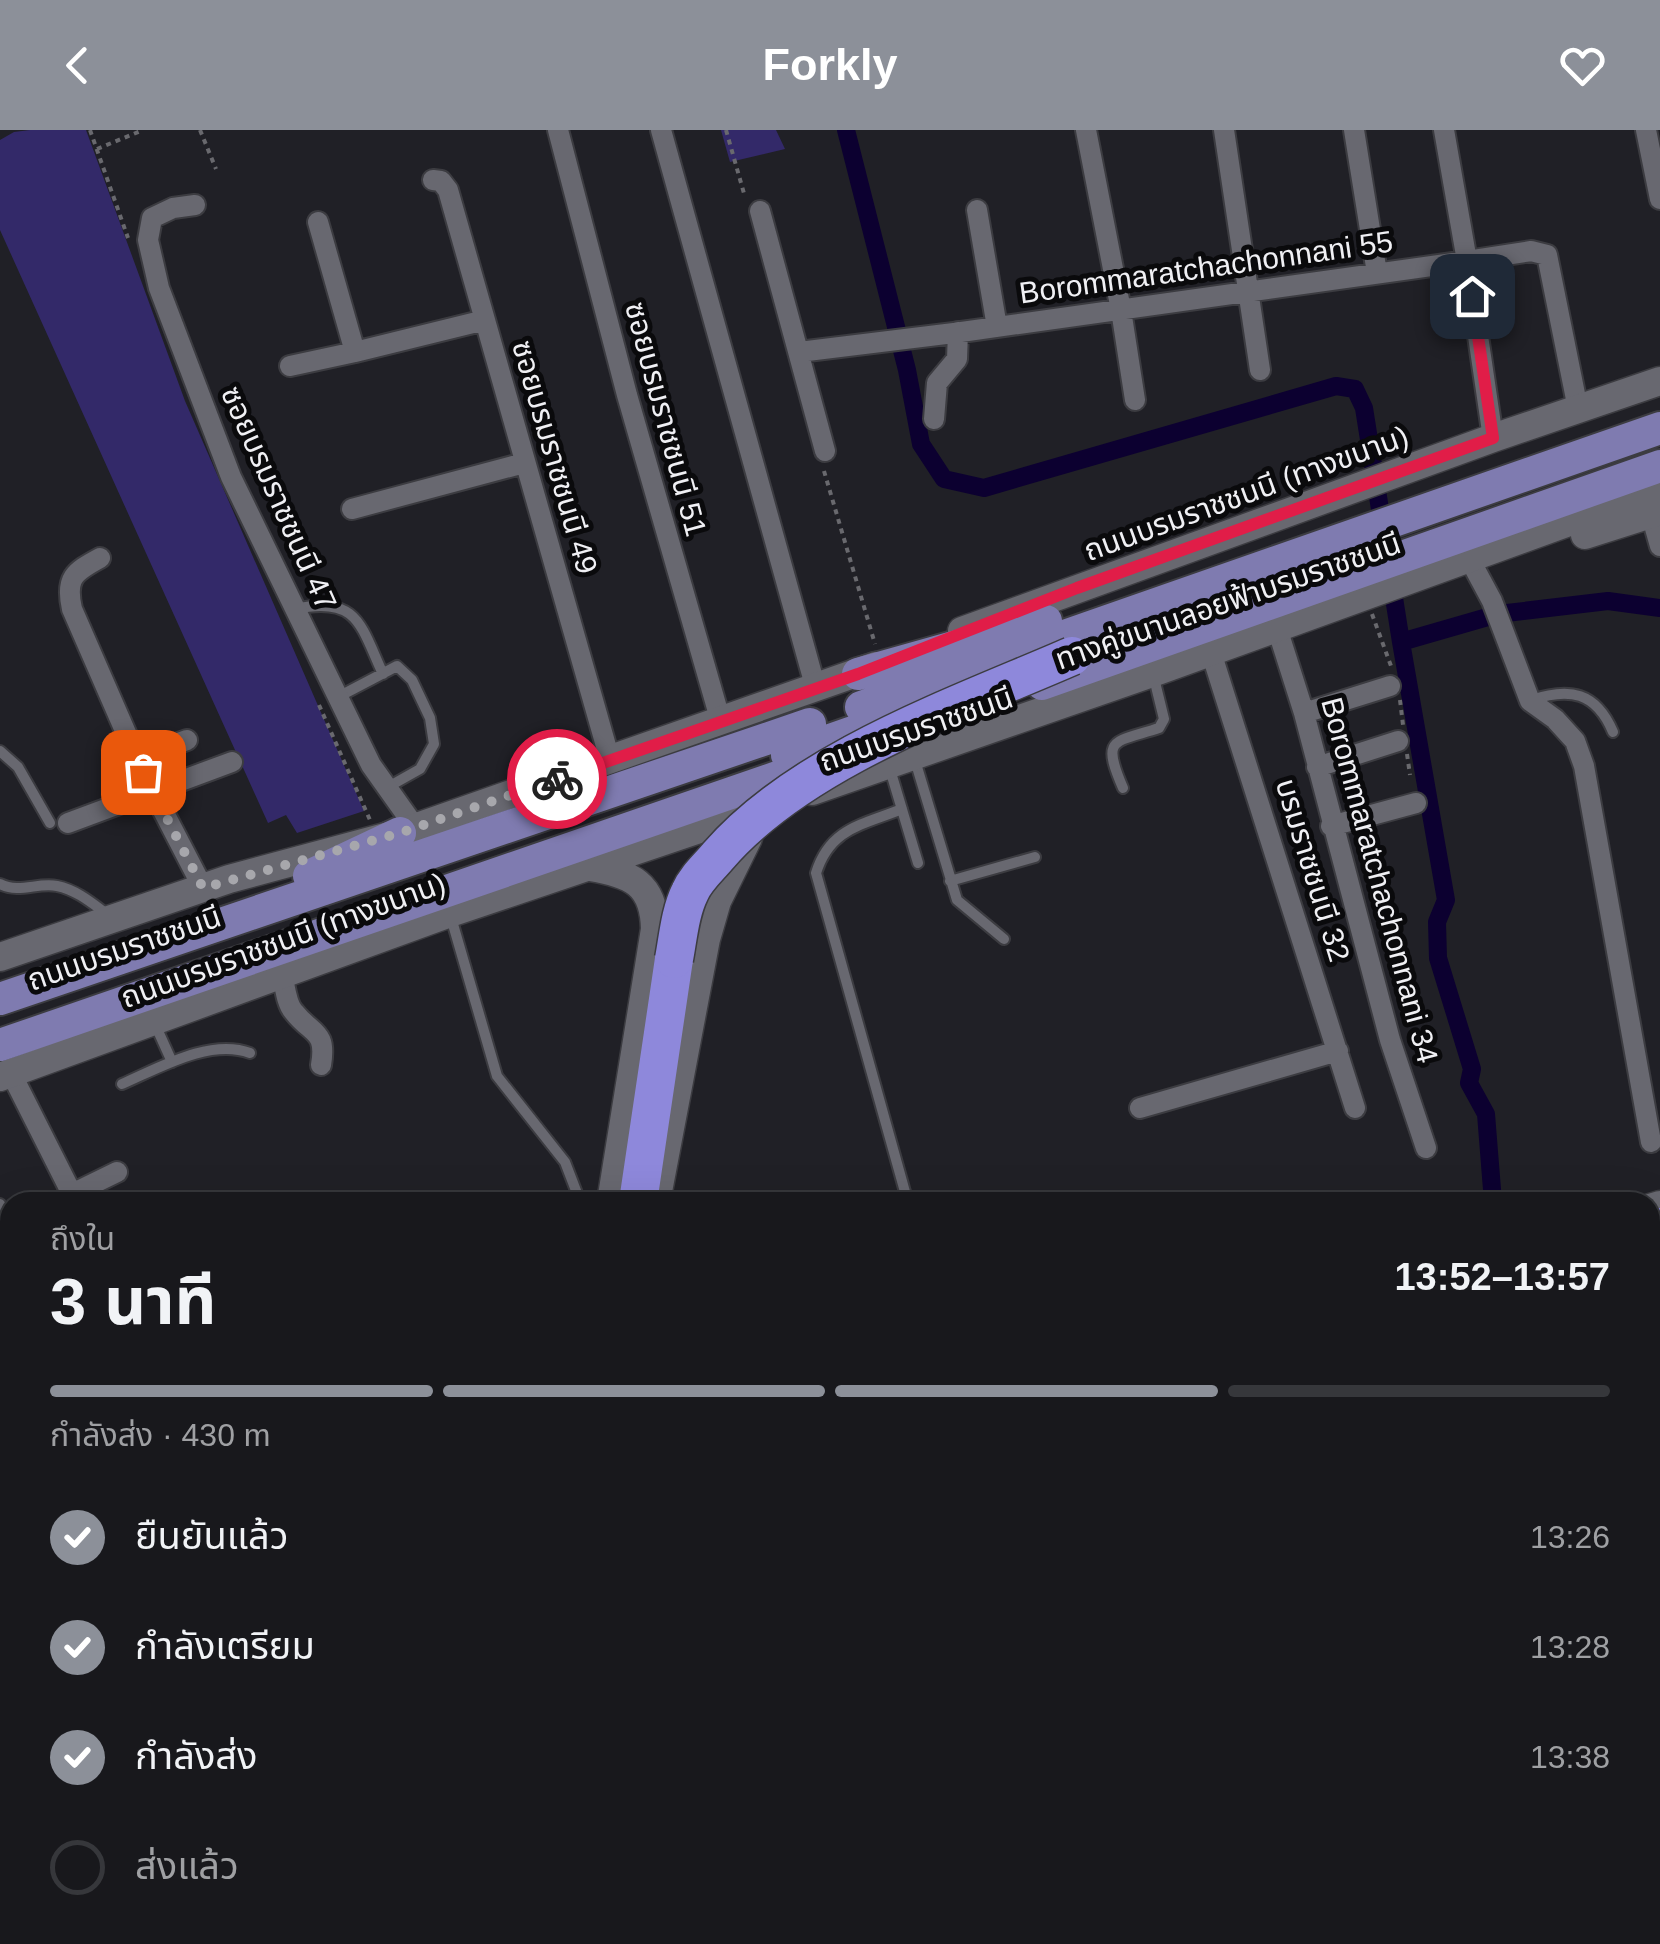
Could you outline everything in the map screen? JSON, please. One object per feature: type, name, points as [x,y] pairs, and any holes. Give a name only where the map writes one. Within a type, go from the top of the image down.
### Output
[{"type":"highway","points":[[639,1192],[674,959],[685,905],[694,884],[752,822],[805,782],[921,723],[1072,656]]},
{"type":"main road","points":[[1493,438],[1576,400],[1660,369]]},
{"type":"main road","name":"ถนนบรมราชชนนี (ทางขนาน)","points":[[1388,490],[1493,438],[1660,382]]},
{"type":"main road","name":"ถนนบรมราชชนนี","points":[[0,990],[241,908],[408,830],[858,674],[1029,626],[1388,490],[1660,405]]},
{"type":"main road","name":"ทางคู่ขนานลอยฟ้าบรมราชชนนี","points":[[0,1000],[988,664],[1660,428]]},
{"type":"main road","name":"ทางคู่ขนานลอยฟ้าบรมราชชนนี","points":[[0,1024],[1072,656],[1660,448]]},
{"type":"main road","name":"ถนนบรมราชชนนี","points":[[4,1065],[363,922],[1397,573],[1660,466]]},
{"type":"main road","points":[[1397,573],[1559,542],[1657,505]]},
{"type":"main road","points":[[901,760],[1277,628],[1363,584]]},
{"type":"main road","name":"ถนนบรมราชชนนี","points":[[580,870],[901,760]]},
{"type":"main road","points":[[658,1192],[706,938],[717,900],[743,845],[772,805]]},
{"type":"main road","name":"ถนนบรมราชชนนี (ทางขนาน)","points":[[0,958],[203,888],[408,830]]},
{"type":"main road","points":[[580,870],[609,836]]},
{"type":"main road","points":[[580,870],[616,872],[634,879],[646,891],[654,909],[655,929],[613,1192]]},
{"type":"main road","name":"ถนนบรมราชชนนี (ทางขนาน)","points":[[4,1065],[153,1021],[580,870]]},
{"type":"main road","points":[[654,909],[659,899],[679,884],[698,883],[717,900]]},
{"type":"street","name":"ซอยบรมราชชนนี 51","points":[[558,130],[627,394],[720,722]]},
{"type":"street","points":[[661,130],[816,689]]},
{"type":"street","points":[[1086,130],[1135,400]]},
{"type":"street","points":[[1224,130],[1260,370]]},
{"type":"street","points":[[1354,130],[1377,273]]},
{"type":"street","points":[[1444,130],[1493,438]]},
{"type":"street","points":[[1646,130],[1660,199]]},
{"type":"street","name":"ซอยบรมราชชนนี 49","points":[[433,180],[441,181],[448,190],[610,760]]},
{"type":"street","name":"ซอยบรมราชชนนี 47","points":[[195,205],[174,208],[152,218],[148,240],[159,288],[231,478],[371,765],[408,830]]},
{"type":"street","points":[[760,210],[805,351],[825,451]]},
{"type":"street","points":[[977,210],[997,327]]},
{"type":"street","points":[[318,222],[355,352]]},
{"type":"street","name":"Borommaratchachonnani 55","points":[[805,351],[1530,251],[1548,255],[1576,400]]},
{"type":"street","points":[[290,366],[485,320]]},
{"type":"street","points":[[934,419],[936,383],[957,360],[956,333]]},
{"type":"street","points":[[352,509],[524,463]]},
{"type":"street","points":[[1657,505],[1660,546]]},
{"type":"street","points":[[100,558],[80,569],[67,590],[72,609],[137,758],[203,888]]},
{"type":"street","points":[[1470,560],[1492,601],[1530,701],[1555,719],[1575,741],[1584,766],[1651,1142]]},
{"type":"street","name":"Borommaratchachonnani 34","points":[[1277,628],[1304,713],[1390,1040],[1426,1148]]},
{"type":"street","name":"บรมราชชนนี 32","points":[[1210,652],[1355,1108]]},
{"type":"street","points":[[1304,713],[1390,686]]},
{"type":"street","points":[[137,758],[188,740]]},
{"type":"street","points":[[1317,766],[1398,741]]},
{"type":"street","points":[[59,823],[154,794],[232,762]]},
{"type":"street","points":[[1332,826],[1416,803]]},
{"type":"street","points":[[282,974],[291,1010],[320,1036],[324,1046],[322,1065]]},
{"type":"street","points":[[1140,1108],[1338,1051]]},
{"type":"street","points":[[4,1065],[71,1192]]},
{"type":"street","points":[[84,1192],[117,1172]]},
{"type":"lane","points":[[295,610],[325,603],[346,611],[360,625],[383,674]]},
{"type":"lane","points":[[338,697],[397,666],[412,680],[430,718],[434,744],[420,769],[387,788]]},
{"type":"lane","points":[[1123,788],[1110,759],[1111,748],[1116,742],[1159,728],[1164,719],[1152,673]]},
{"type":"lane","points":[[1530,701],[1552,694],[1589,699],[1605,714],[1612,732]]},
{"type":"lane","points":[[0,751],[18,767],[59,823]]},
{"type":"lane","points":[[901,760],[902,810],[918,863]]},
{"type":"lane","points":[[901,760],[956,900],[1004,938]]},
{"type":"lane","points":[[902,810],[839,834],[822,854],[816,873],[905,1192]]},
{"type":"lane","points":[[950,881],[1035,856]]},
{"type":"lane","points":[[0,884],[18,889],[55,886],[79,895],[113,918]]},
{"type":"lane","points":[[450,913],[497,1076],[566,1162],[577,1192]]},
{"type":"lane","points":[[153,1021],[172,1062]]},
{"type":"lane","points":[[122,1084],[172,1062],[235,1048],[250,1053]]},
{"type":"path","points":[[97,150],[142,130]]},
{"type":"path","points":[[200,130],[216,169]]},
{"type":"shaded area","points":[[86,130],[185,401],[364,811],[297,833],[286,815],[268,823],[0,230],[0,140],[14,132]]},
{"type":"shaded area","points":[[721,130],[776,130],[785,149],[730,162]]},
{"type":"waterway","points":[[846,130],[907,370],[921,444],[944,479],[984,488],[1336,386],[1355,389],[1364,408],[1401,642],[1498,614],[1608,601],[1660,608]]},
{"type":"waterway","points":[[1401,642],[1446,900],[1437,922],[1438,958],[1472,1069],[1469,1083],[1486,1114],[1492,1192]]},
{"type":"way so far","points":[[143,772],[203,888],[400,833],[557,779]]},
{"type":"route","points":[[557,779],[858,674],[1077,588],[1493,438],[1472,296]]}]
